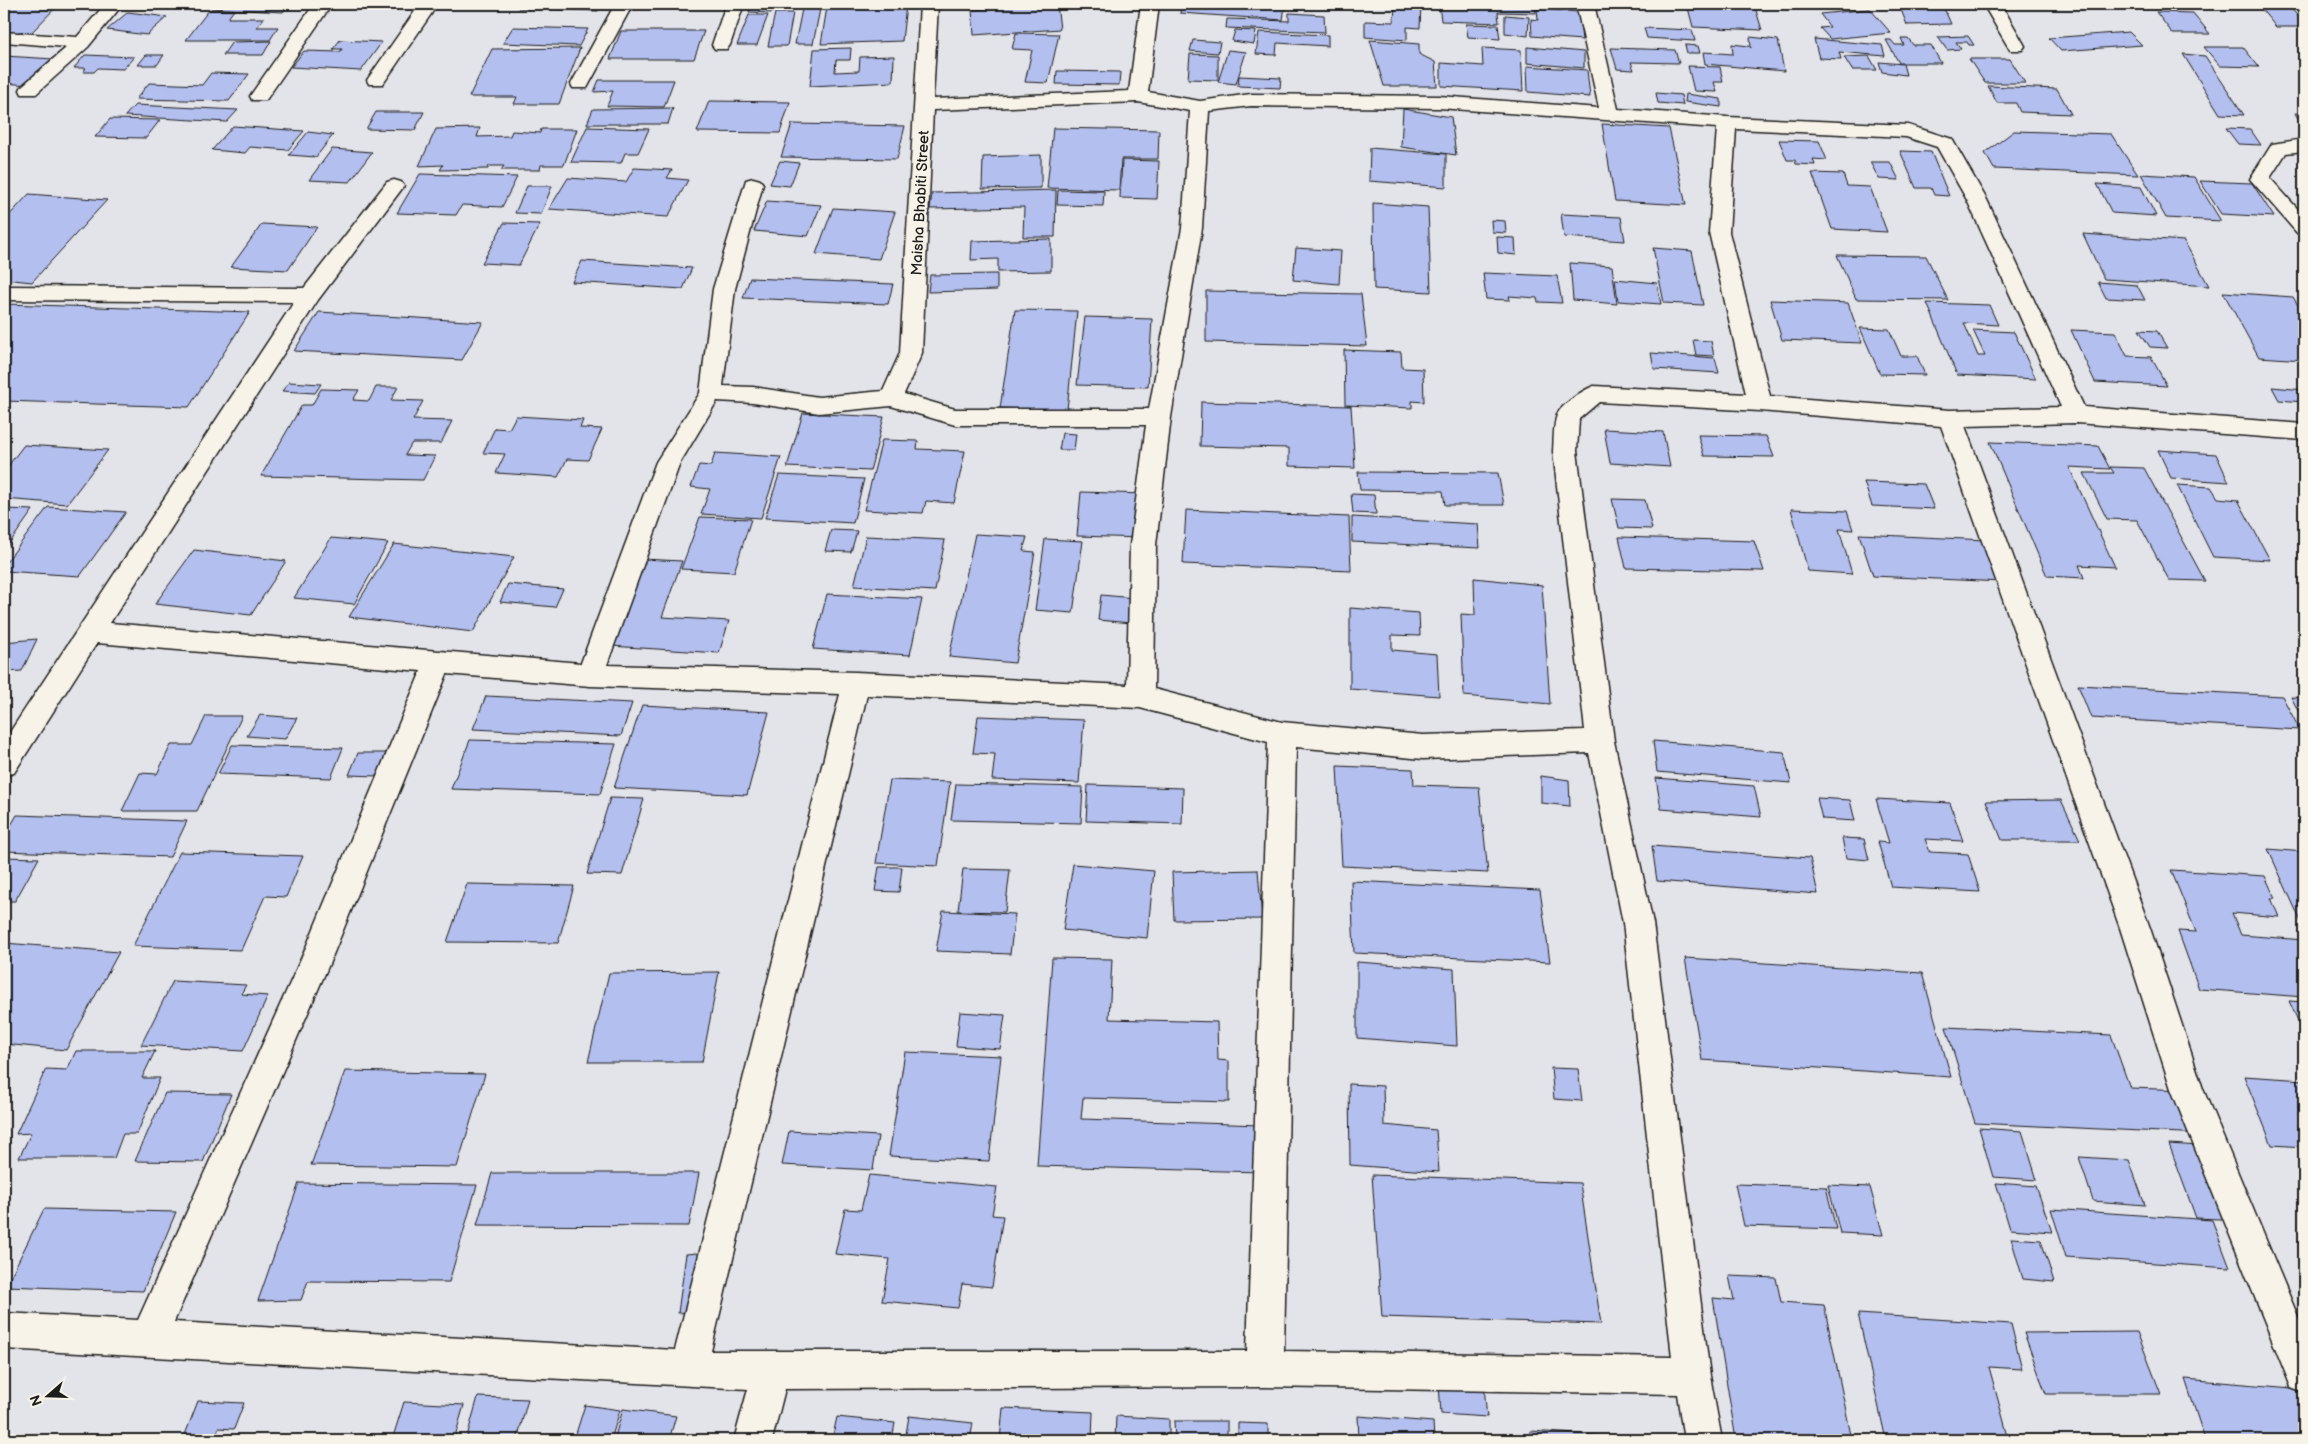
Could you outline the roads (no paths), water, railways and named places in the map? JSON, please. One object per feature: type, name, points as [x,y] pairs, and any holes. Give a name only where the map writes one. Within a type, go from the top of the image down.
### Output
[{"type":"street","points":[[29,90],[82,43],[114,4]]},
{"type":"street","points":[[259,96],[323,4]]},
{"type":"street","points":[[376,80],[428,4]]},
{"type":"street","points":[[580,84],[624,4]]},
{"type":"street","points":[[721,45],[735,4]]},
{"type":"street","name":"Maisha Bhabiti Street","points":[[891,398],[911,353],[929,4]]},
{"type":"street","points":[[1138,96],[1150,4]]},
{"type":"street","points":[[1585,4],[1610,114]]},
{"type":"street","points":[[1992,4],[2016,46]]},
{"type":"street","points":[[4,37],[82,43]]},
{"type":"street","points":[[925,105],[1138,96],[1200,107],[1252,100],[1439,102],[1727,123],[1908,131],[1945,143],[1977,200],[2076,415]]},
{"type":"street","points":[[1140,697],[1143,545],[1159,416],[1192,228],[1200,107]]},
{"type":"street","points":[[1727,123],[1719,232],[1760,404]]},
{"type":"street","points":[[2304,145],[2279,148],[2260,179],[2304,228]]},
{"type":"street","points":[[590,675],[668,462],[711,393],[724,289],[753,184]]},
{"type":"street","points":[[4,764],[310,295],[394,186]]},
{"type":"street","points":[[4,293],[310,295]]},
{"type":"street","points":[[711,393],[752,395],[819,405],[891,398],[955,417],[1159,416]]},
{"type":"street","points":[[1703,1440],[1692,1376],[1638,923],[1600,741],[1565,451],[1568,416],[1594,394],[1950,418],[2076,415],[2304,432]]},
{"type":"street","points":[[1950,418],[2135,928],[2187,1089],[2304,1374]]},
{"type":"street","points":[[90,632],[590,675],[856,683],[1140,697],[1282,734],[1423,747],[1600,741]]},
{"type":"street","points":[[149,1338],[318,955],[439,661]]},
{"type":"street","points":[[689,1369],[856,683]]},
{"type":"street","points":[[1265,1369],[1282,734]]},
{"type":"street","points":[[4,1331],[689,1369],[771,1371],[1265,1369],[1692,1376]]},
{"type":"street","points":[[753,1440],[771,1371]]}]
